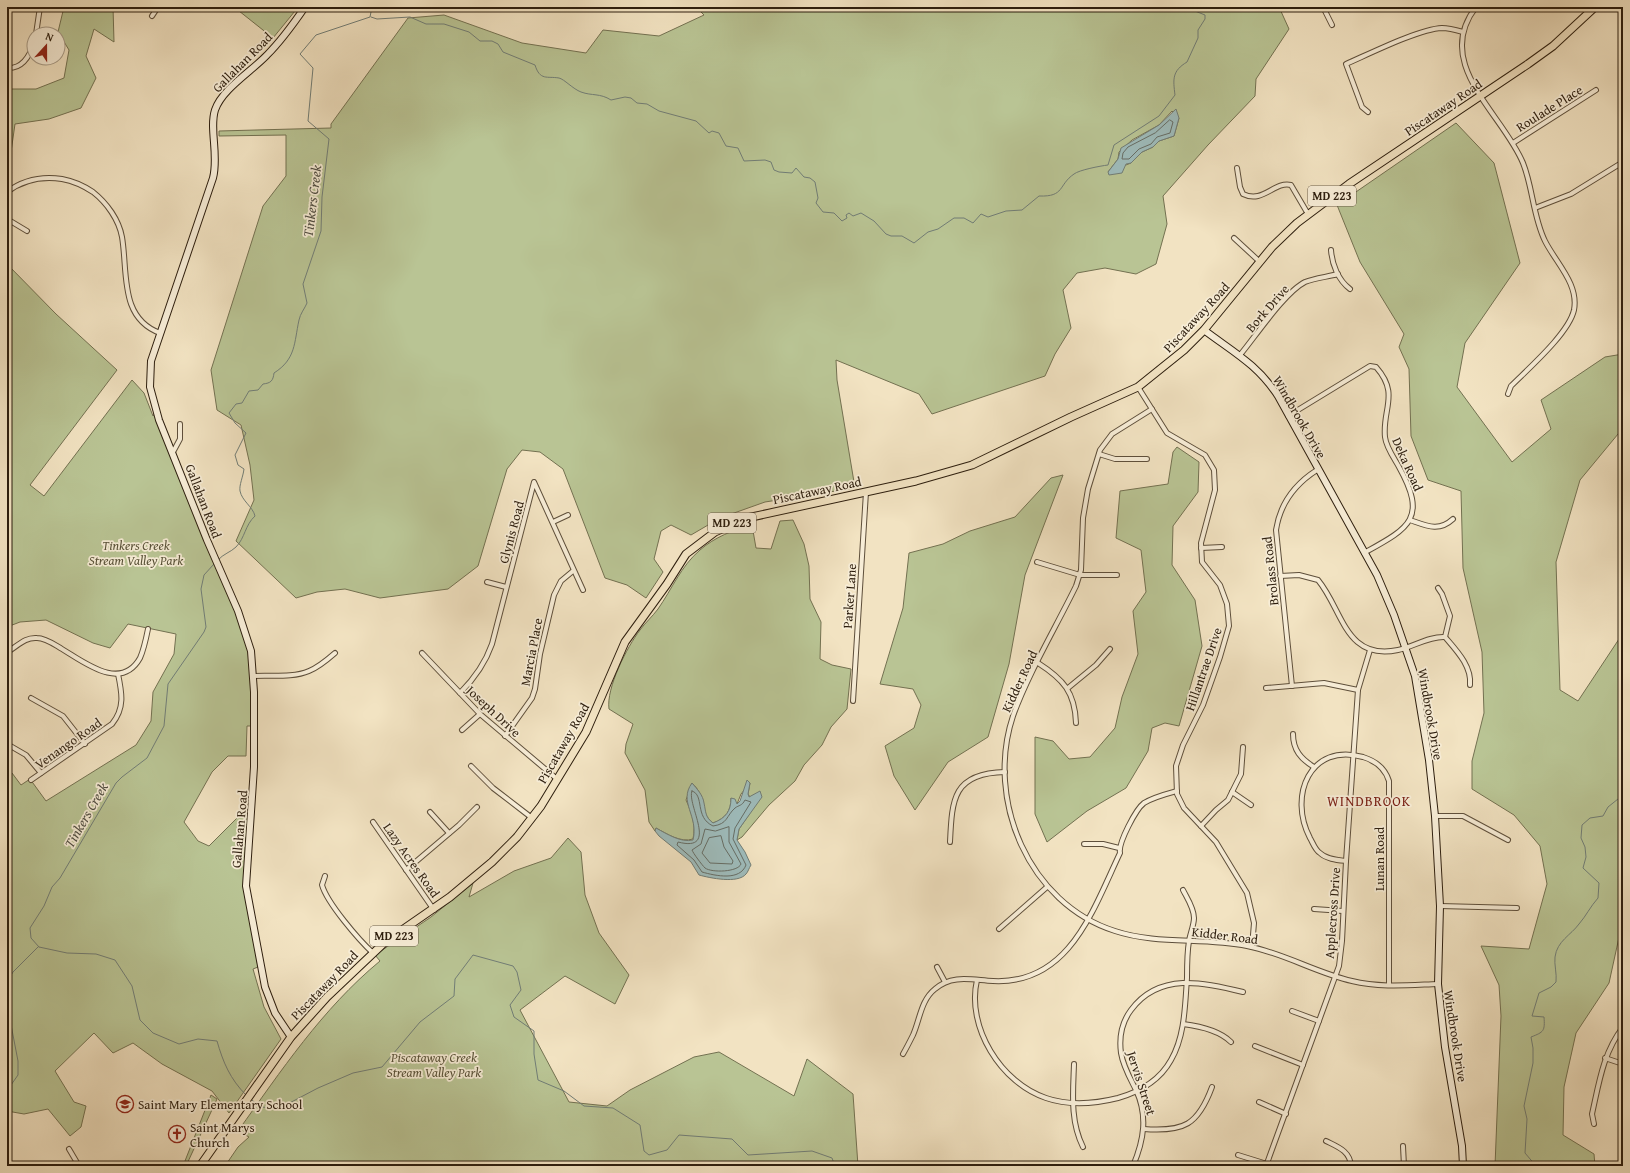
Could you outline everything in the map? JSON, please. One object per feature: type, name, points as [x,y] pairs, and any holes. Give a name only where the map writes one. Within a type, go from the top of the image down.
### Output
[{"type":"main road","name":"Piscataway Road","points":[[200,1166],[291,1037],[327,997],[385,942],[434,910],[492,862],[518,836],[532,818],[557,779],[589,725],[625,642],[654,604],[679,563],[690,550],[727,526],[747,518],[916,481],[972,466],[1071,417],[1138,387],[1169,364],[1204,330],[1285,234],[1308,214],[1481,97],[1552,46],[1595,7]]},
{"type":"street","points":[[37,26],[40,7]]},
{"type":"street","points":[[152,16],[158,7]]},
{"type":"street","name":"Gallahan Road","points":[[291,1037],[275,1013],[265,987],[246,886],[254,767],[254,676],[246,634],[159,420],[150,386],[150,365],[213,178],[216,155],[214,118],[217,105],[230,89],[267,55],[305,7]]},
{"type":"street","points":[[1323,7],[1332,25]]},
{"type":"street","points":[[1476,7],[1463,32],[1462,48],[1464,65],[1470,81],[1513,143],[1523,163],[1545,241],[1573,289],[1574,308],[1567,326],[1511,386],[1508,394]]},
{"type":"street","points":[[1368,112],[1362,107],[1346,64],[1387,46],[1432,29],[1443,28],[1463,32]]},
{"type":"street","points":[[7,68],[16,67],[26,59]]},
{"type":"street","name":"Roulade Place","points":[[1513,143],[1596,90]]},
{"type":"street","points":[[1535,208],[1571,194],[1623,162]]},
{"type":"street","points":[[1237,168],[1240,187],[1243,194],[1254,197],[1285,184],[1291,185],[1308,214]]},
{"type":"street","points":[[7,192],[27,182],[49,178],[77,183],[98,196],[105,203],[114,217],[122,237],[129,300],[135,313],[143,323],[160,333]]},
{"type":"street","points":[[7,219],[27,231]]},
{"type":"street","points":[[1234,238],[1260,262]]},
{"type":"street","points":[[1331,250],[1331,258],[1342,283],[1350,290]]},
{"type":"street","name":"Bork Drive","points":[[1240,356],[1270,318],[1300,286],[1306,282],[1338,274]]},
{"type":"street","name":"Windbrook Drive","points":[[1204,330],[1258,370],[1270,384],[1364,553],[1386,596],[1414,670],[1420,702],[1434,816],[1440,906],[1438,984],[1445,1048],[1461,1138],[1463,1166]]},
{"type":"street","name":"Deka Road","points":[[1288,416],[1370,366],[1377,368],[1390,396],[1385,422],[1385,438],[1410,487],[1413,500],[1413,512],[1410,520]]},
{"type":"street","name":"Hillantrae Drive","points":[[1138,387],[1167,432],[1205,455],[1214,470],[1215,490],[1202,548],[1202,562],[1220,585],[1227,604],[1228,626],[1220,657],[1203,705],[1183,745],[1176,766],[1177,791],[1184,808],[1216,842],[1247,893],[1254,923],[1252,947]]},
{"type":"street","name":"Kidder Road","points":[[1152,410],[1112,434],[1104,443],[1099,454],[1088,489],[1083,518],[1080,574],[1076,586],[1013,716],[1006,750],[1005,772],[1009,806],[1018,838],[1028,859],[1047,887],[1069,908],[1088,920],[1115,932],[1252,947],[1353,982],[1389,985],[1438,984]]},
{"type":"street","points":[[173,452],[180,439],[180,424]]},
{"type":"street","points":[[1099,454],[1115,458],[1147,459]]},
{"type":"street","name":"Brolass Road","points":[[1292,686],[1280,576],[1276,530],[1277,518],[1285,502],[1293,492],[1305,478],[1317,470]]},
{"type":"street","name":"Glynis Road","points":[[460,693],[474,679],[487,657],[534,482],[583,590]]},
{"type":"street","name":"Parker Lane","points":[[853,701],[866,492]]},
{"type":"street","points":[[553,522],[568,515]]},
{"type":"street","points":[[1364,553],[1394,536],[1410,520],[1435,528],[1443,527],[1453,519]]},
{"type":"street","points":[[1202,548],[1222,547]]},
{"type":"street","points":[[1036,562],[1060,570],[1080,574],[1117,574]]},
{"type":"street","name":"Marcia Place","points":[[505,736],[532,698],[535,689],[540,654],[554,595],[561,580],[574,571]]},
{"type":"street","points":[[1280,576],[1299,574],[1318,580],[1346,628],[1361,645],[1370,650],[1387,651],[1406,648],[1426,641],[1445,637]]},
{"type":"street","points":[[487,582],[506,587]]},
{"type":"street","points":[[1438,588],[1442,594],[1450,616],[1445,637]]},
{"type":"street","points":[[7,652],[24,640],[37,638],[55,645],[105,674],[118,674],[127,670],[139,660],[148,629]]},
{"type":"street","points":[[1445,637],[1456,649],[1468,671],[1470,676],[1470,685]]},
{"type":"street","points":[[1068,688],[1096,665],[1110,650]]},
{"type":"street","name":"Applecross Drive","points":[[1267,1165],[1336,977],[1341,952],[1352,755],[1358,690],[1370,650]]},
{"type":"street","name":"Joseph Drive","points":[[422,653],[480,714],[557,779]]},
{"type":"street","points":[[254,676],[300,674],[322,665],[335,654]]},
{"type":"street","points":[[1038,663],[1053,673],[1068,688],[1075,708],[1076,723]]},
{"type":"street","name":"Venango Road","points":[[31,780],[109,727],[118,715],[122,702],[118,674]]},
{"type":"street","points":[[1266,688],[1330,684],[1358,690]]},
{"type":"street","points":[[31,698],[63,716],[85,744]]},
{"type":"street","points":[[462,730],[480,714]]},
{"type":"street","points":[[1292,734],[1294,745],[1299,754],[1314,767]]},
{"type":"street","points":[[7,744],[26,755],[42,773]]},
{"type":"street","points":[[1201,826],[1228,800],[1241,774],[1244,747]]},
{"type":"street","points":[[1346,861],[1320,854],[1306,830],[1302,813],[1302,793],[1314,767],[1319,762],[1330,758],[1352,755]]},
{"type":"street","name":"Lunan Road","points":[[1352,755],[1367,758],[1381,766],[1388,777],[1389,985]]},
{"type":"street","points":[[471,766],[493,788],[532,818]]},
{"type":"street","points":[[950,842],[952,806],[961,788],[969,780],[981,774],[1005,772]]},
{"type":"street","points":[[903,1054],[913,1035],[925,1001],[932,992],[945,982],[960,979],[997,981],[1016,980],[1039,972],[1055,962],[1069,950],[1088,920],[1120,853],[1119,848],[1128,828],[1143,804],[1177,791]]},
{"type":"street","points":[[1232,792],[1251,805]]},
{"type":"street","points":[[406,870],[477,808]]},
{"type":"street","points":[[430,812],[448,833]]},
{"type":"street","points":[[1434,816],[1463,816],[1508,840]]},
{"type":"street","name":"Lazy Acres Road","points":[[373,822],[434,910]]},
{"type":"street","points":[[1084,844],[1103,844],[1119,848]]},
{"type":"street","points":[[325,876],[322,885],[329,899],[357,938],[373,953]]},
{"type":"street","points":[[999,929],[1047,887]]},
{"type":"street","points":[[977,980],[975,1006],[979,1026],[988,1047],[1015,1080],[1032,1092],[1051,1100],[1073,1104],[1106,1100],[1136,1091],[1154,1079],[1169,1064],[1178,1045],[1183,1024],[1189,941],[1194,918],[1191,905],[1183,890]]},
{"type":"street","points":[[1440,906],[1517,908]]},
{"type":"street","points":[[1314,908],[1343,911]]},
{"type":"street","points":[[937,967],[945,982]]},
{"type":"street","name":"Jervis Street","points":[[1134,1166],[1144,1129],[1143,1110],[1124,1065],[1121,1052],[1121,1034],[1126,1017],[1146,993],[1169,984],[1186,983],[1243,992]]},
{"type":"street","points":[[1292,1011],[1319,1020]]},
{"type":"street","points":[[1183,1024],[1225,1036],[1231,1042]]},
{"type":"street","points":[[1594,1124],[1592,1114],[1605,1058],[1610,1046],[1623,1027]]},
{"type":"street","points":[[1254,1046],[1303,1064]]},
{"type":"street","points":[[1605,1058],[1623,1064]]},
{"type":"street","points":[[1074,1064],[1073,1104],[1077,1131],[1084,1147]]},
{"type":"street","points":[[1144,1129],[1171,1130],[1189,1124],[1200,1113],[1212,1087]]},
{"type":"street","points":[[1259,1102],[1286,1114]]},
{"type":"street","points":[[1326,1141],[1339,1147],[1348,1154],[1351,1166]]},
{"type":"street","points":[[1403,1146],[1404,1166]]},
{"type":"street","points":[[69,1149],[79,1166]]},
{"type":"street","points":[[1238,1155],[1267,1165]]},
{"type":"green space","points":[[64,7],[113,7],[114,42],[94,29],[86,56],[96,78],[81,108],[49,119],[15,124],[11,152],[7,154],[7,89],[36,89],[64,78],[69,50],[66,45],[66,26],[59,26]]},
{"type":"green space","points":[[234,7],[288,7],[295,11],[273,38]]},
{"type":"green space","points":[[696,7],[1279,7],[1289,29],[1256,79],[1255,96],[1208,145],[1163,196],[1167,224],[1156,264],[1136,274],[1105,268],[1077,273],[1063,290],[1071,328],[1055,354],[1045,376],[932,414],[919,394],[836,360],[837,380],[855,488],[765,502],[720,518],[691,535],[671,525],[661,531],[654,559],[663,572],[646,598],[627,585],[605,578],[563,469],[540,452],[522,450],[507,469],[478,566],[448,589],[380,598],[345,589],[317,592],[296,598],[236,541],[254,500],[250,465],[241,425],[217,410],[211,370],[263,206],[286,176],[286,135],[219,136],[219,131],[331,128],[331,124],[408,18],[444,15],[522,43],[586,53],[603,30],[659,36],[704,15]],"holes":[[[1172,111],[1179,118],[1174,136],[1159,141],[1153,147],[1142,152],[1131,163],[1108,172],[1118,159],[1119,152],[1132,140],[1159,125]]]},
{"type":"green space","points":[[1456,123],[1494,163],[1520,263],[1465,343],[1457,387],[1512,462],[1551,429],[1541,400],[1605,357],[1623,354],[1623,428],[1580,480],[1556,562],[1560,690],[1578,701],[1623,633],[1623,919],[1609,983],[1576,1033],[1564,1087],[1563,1135],[1594,1154],[1595,1166],[1495,1166],[1501,1016],[1499,985],[1481,946],[1529,949],[1547,884],[1540,846],[1514,815],[1472,789],[1472,761],[1484,713],[1482,652],[1463,568],[1461,491],[1428,480],[1411,436],[1409,369],[1399,347],[1404,334],[1360,262],[1337,205]]},
{"type":"green space","name":"Tinkers Creek Stream Valley Park","points":[[7,264],[56,314],[117,370],[30,485],[44,496],[132,380],[144,393],[153,416],[155,413],[239,618],[251,658],[253,726],[247,726],[246,756],[228,756],[212,772],[184,822],[198,841],[209,846],[249,806],[244,875],[258,967],[253,969],[264,1007],[281,1039],[229,1113],[212,1091],[162,1064],[133,1043],[113,1053],[94,1033],[55,1071],[74,1102],[86,1106],[81,1127],[70,1136],[48,1109],[24,1114],[7,1111],[7,773],[12,773],[21,785],[30,779],[46,801],[136,745],[151,721],[153,692],[174,654],[176,634],[128,624],[110,648],[93,643],[46,620],[20,622],[7,627]]},
{"type":"green space","points":[[1177,447],[1199,462],[1198,492],[1173,526],[1172,565],[1195,600],[1202,646],[1179,726],[1165,723],[1152,728],[1148,751],[1126,788],[1087,811],[1047,842],[1035,814],[1035,737],[1053,741],[1069,759],[1090,757],[1115,728],[1122,697],[1138,654],[1133,611],[1146,592],[1141,550],[1116,538],[1120,491],[1168,484],[1173,452]]},
{"type":"green space","points":[[1063,475],[1025,575],[1009,664],[988,737],[948,762],[915,810],[894,776],[885,746],[914,728],[921,705],[913,689],[880,684],[903,608],[909,553],[943,544],[970,531],[1015,517],[1051,478]]},
{"type":"green space","points":[[793,520],[804,544],[809,566],[810,599],[821,622],[820,659],[832,665],[851,669],[847,709],[831,727],[822,745],[804,765],[795,781],[769,805],[742,837],[737,840],[739,829],[748,816],[755,795],[750,797],[748,794],[750,783],[741,794],[737,804],[731,798],[730,807],[727,814],[713,823],[706,815],[700,794],[692,783],[686,800],[693,819],[693,839],[679,839],[656,828],[655,831],[649,822],[645,790],[625,753],[626,744],[633,724],[609,709],[611,690],[618,668],[635,637],[658,609],[687,563],[700,550],[724,534],[752,525],[756,548],[771,549],[780,521]]},
{"type":"green space","name":"Piscataway Creek Stream Valley Park","points":[[568,838],[581,852],[585,895],[599,933],[629,975],[615,1004],[565,976],[520,1010],[569,1102],[607,1106],[630,1090],[694,1057],[719,1052],[794,1096],[807,1059],[853,1094],[858,1166],[225,1166],[238,1147],[249,1137],[238,1131],[303,1042],[321,1020],[339,999],[380,961],[375,955],[431,917],[473,883],[469,897],[514,871],[551,858]]},
{"type":"green space","points":[[211,1095],[217,1099],[186,1166],[183,1166]]},
{"type":"water","points":[[1176,109],[1179,118],[1174,136],[1159,141],[1153,147],[1142,152],[1131,163],[1126,164],[1122,173],[1109,175],[1108,172],[1118,159],[1121,148],[1159,125]]},
{"type":"water","points":[[747,780],[750,783],[748,794],[749,797],[760,791],[762,797],[739,829],[737,840],[751,865],[746,874],[737,879],[731,880],[710,878],[699,875],[691,862],[659,836],[655,831],[656,828],[679,839],[688,841],[693,840],[694,831],[687,797],[688,790],[692,783],[701,795],[707,816],[713,823],[727,814],[730,807],[731,798],[735,799],[737,804],[740,801]]},
{"type":"waterway","name":"Tinkers Creek","points":[[218,560],[234,549],[241,540],[249,523],[255,516],[241,495],[240,486],[244,469],[238,465],[235,455],[246,433],[235,423],[229,413],[236,404],[242,403],[249,391],[258,390],[263,384],[271,381],[274,373],[281,368],[290,356],[295,343],[301,313],[307,303],[303,284],[321,231],[322,197],[329,139],[308,121],[313,68],[300,54],[316,35],[370,17],[372,7]]},
{"type":"waterway","points":[[371,17],[377,19],[410,17],[426,24],[444,24],[469,32],[480,41],[492,41],[498,44],[503,52],[535,65],[539,74],[542,76],[559,78],[581,92],[600,95],[611,100],[625,97],[631,98],[637,103],[647,104],[659,111],[696,121],[709,133],[712,131],[719,133],[726,146],[738,148],[744,161],[765,160],[771,162],[774,170],[792,173],[796,168],[804,177],[810,178],[815,182],[818,198],[816,203],[823,212],[834,213],[842,221],[847,218],[846,215],[849,213],[853,216],[861,213],[874,221],[886,234],[891,236],[902,236],[914,243],[928,232],[938,229],[954,218],[964,218],[973,223],[981,214],[988,217],[1006,211],[1022,210],[1039,196],[1053,195],[1060,190],[1065,182],[1074,174],[1090,168],[1108,165],[1114,145],[1159,116],[1175,95],[1174,80],[1176,72],[1187,62],[1198,38],[1198,30],[1205,19],[1205,15],[1195,11],[1194,7]]},
{"type":"waterway","name":"Tinkers Creek","points":[[39,947],[31,938],[30,928],[44,906],[52,887],[60,878],[116,783],[147,758],[164,726],[168,684],[206,627],[201,589],[204,575],[214,564]]},
{"type":"waterway","points":[[1536,1166],[1525,1153],[1527,1119],[1524,1106],[1533,1063],[1531,1037],[1539,1034],[1543,1030],[1544,1017],[1532,1016],[1539,993],[1551,987],[1556,982],[1555,960],[1558,947],[1561,942],[1576,928],[1598,898],[1599,883],[1583,868],[1586,857],[1585,847],[1581,838],[1582,825],[1590,818],[1603,816],[1608,807],[1623,795]]},
{"type":"waterway","points":[[7,1086],[11,1085],[18,1075],[18,1061],[7,1004],[7,982],[13,972],[38,947]]},
{"type":"waterway","points":[[39,947],[67,953],[96,954],[115,960],[132,986],[140,1020],[153,1033],[179,1044],[198,1039],[217,1041],[228,1070],[240,1089],[246,1095]]},
{"type":"waterway","points":[[252,1100],[260,1107],[280,1108],[318,1088],[353,1073],[382,1067],[420,1022],[454,996],[455,979],[473,955],[513,966],[517,972],[521,990],[510,1005],[514,1017],[534,1031],[534,1054],[538,1080],[564,1091],[584,1106],[613,1108],[640,1125],[644,1151],[649,1155],[667,1150],[679,1135],[732,1139],[748,1155],[812,1151],[832,1158],[835,1166]]},
{"type":"place","name":"Saint Mary Elementary School","points":[[125,1104]]},
{"type":"place","name":"Saint Marys Church","points":[[177,1134]]},
{"type":"district","name":"WINDBROOK","points":[[1369,801]]}]
